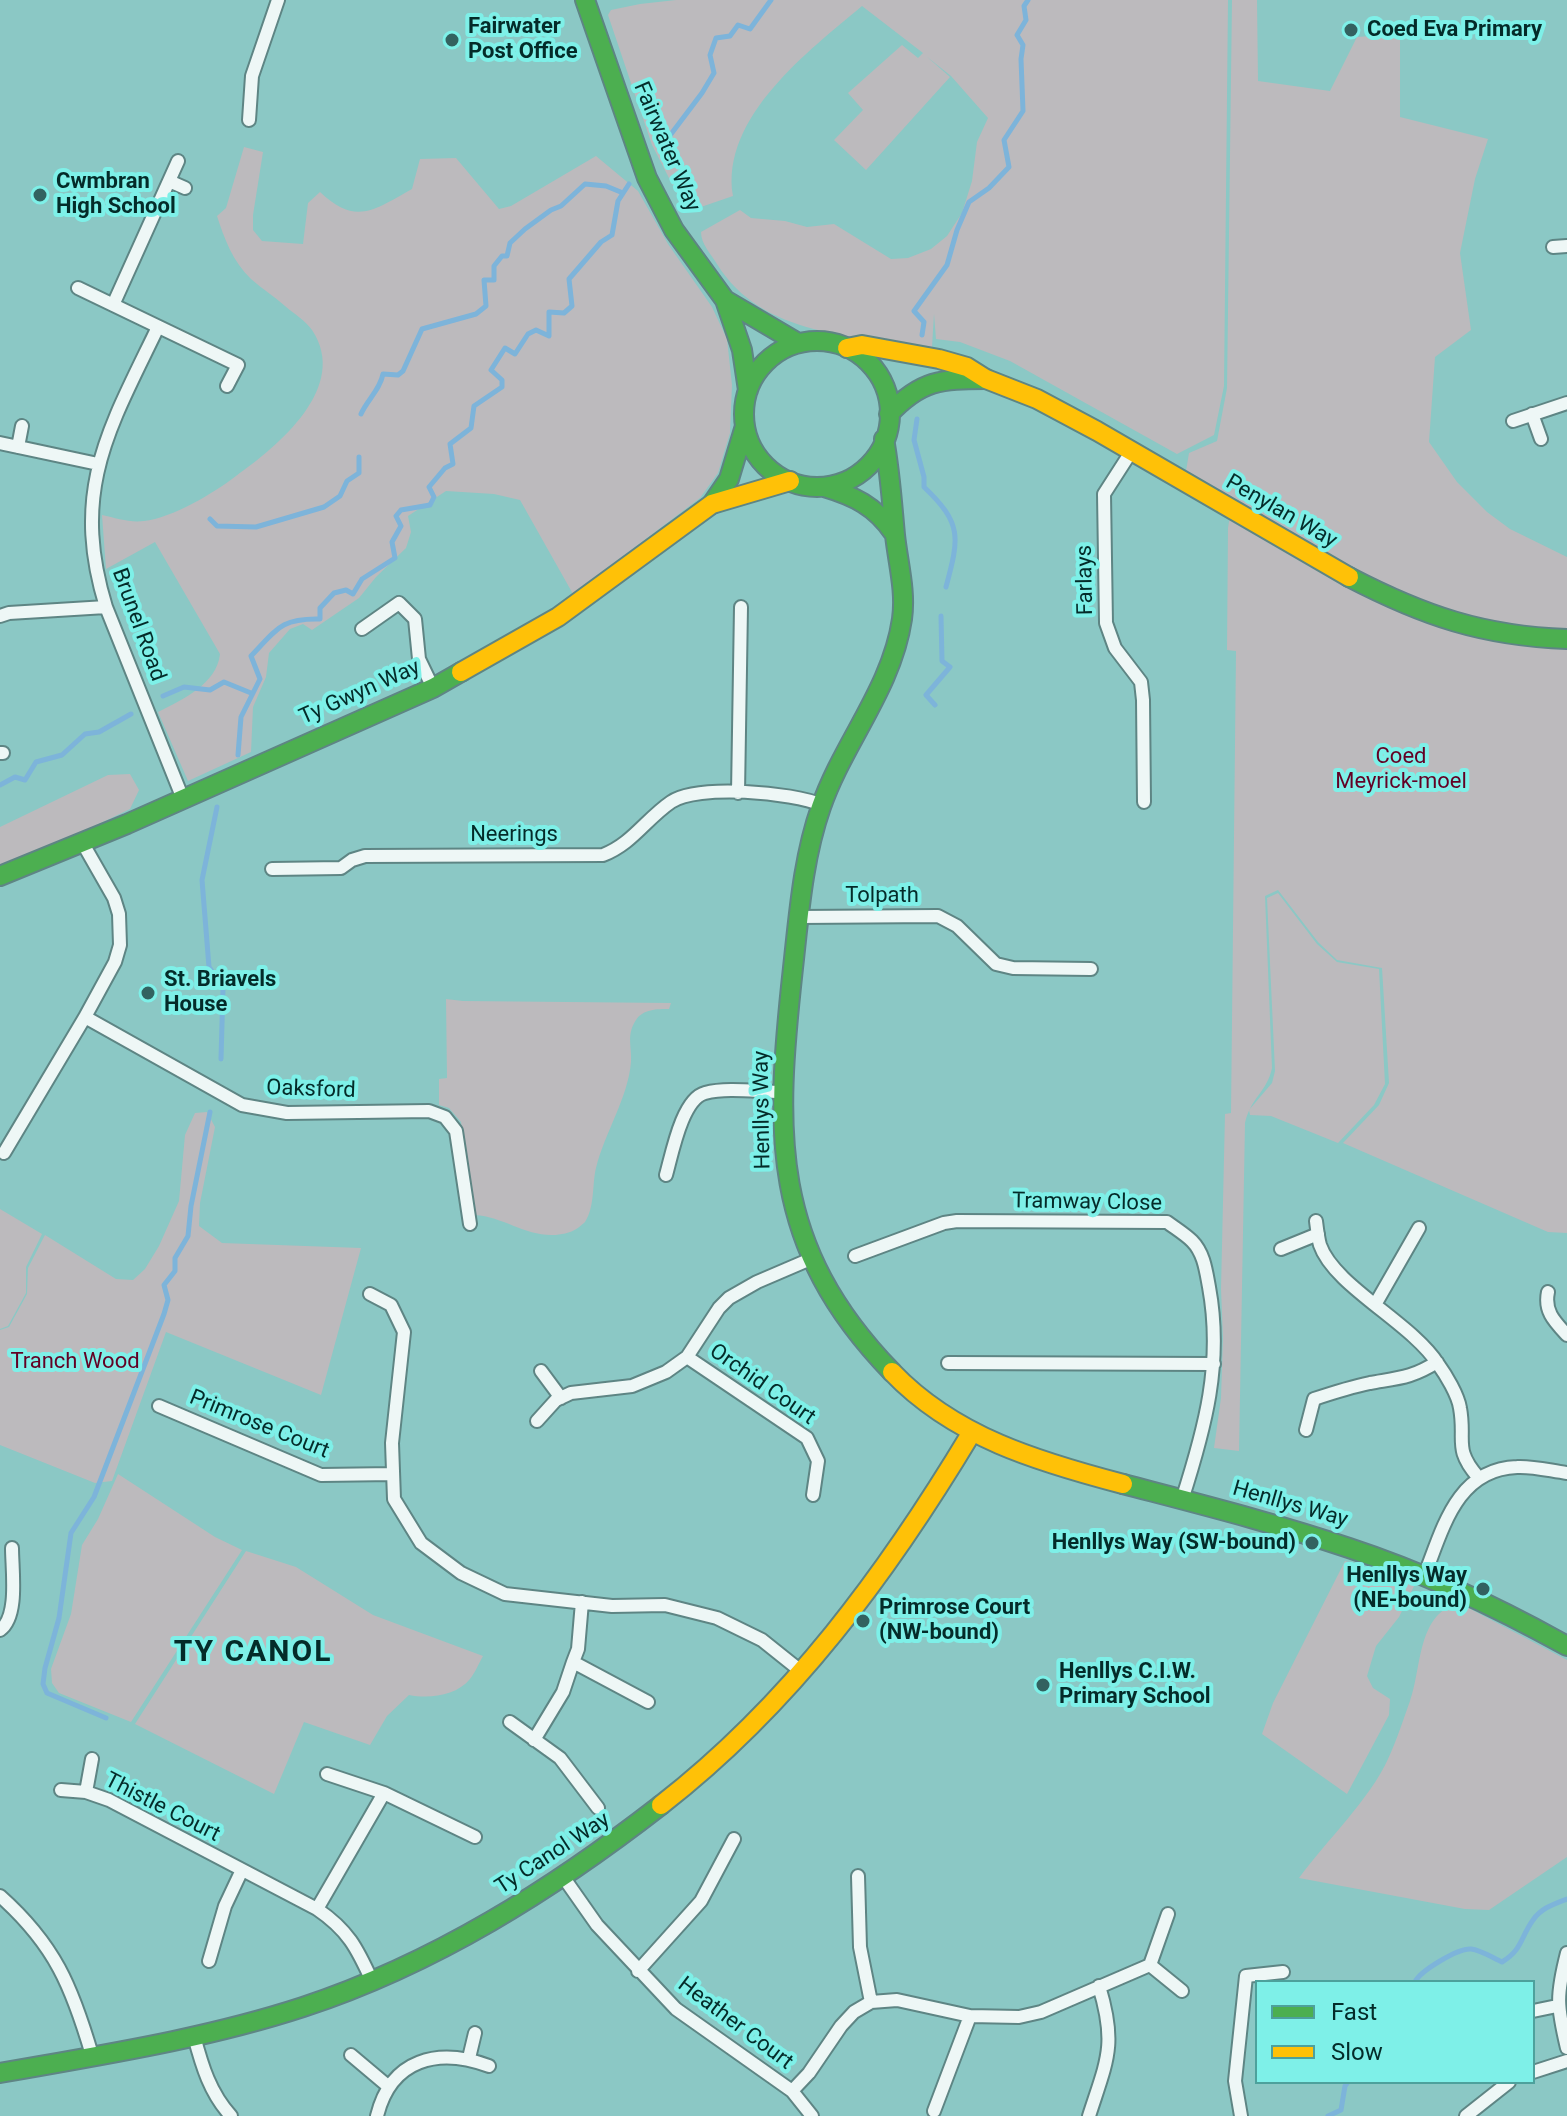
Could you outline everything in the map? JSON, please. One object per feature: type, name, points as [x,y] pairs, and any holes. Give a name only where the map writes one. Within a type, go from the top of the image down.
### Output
[{"type":"street","points":[[249,120],[252,76],[278,0]]},
{"type":"street","name":"Fairwater Way","points":[[585,0],[647,178],[674,230],[725,300],[739,339],[748,390]]},
{"type":"street","points":[[113,305],[178,161]]},
{"type":"street","points":[[169,181],[185,188]]},
{"type":"street","points":[[1553,247],[1567,246]]},
{"type":"street","points":[[78,288],[238,365],[227,386]]},
{"type":"street","name":"Fairwater Way","points":[[725,300],[798,343]]},
{"type":"street","name":"Brunel Road","points":[[158,327],[98,464],[92,497],[91,537],[97,578],[106,607],[183,799]]},
{"type":"street","points":[[826,341],[847,348],[865,359],[882,381],[889,414],[884,439],[871,462],[849,479],[821,486],[790,481],[769,469],[751,446],[745,424],[748,390],[762,366],[772,356],[798,343],[826,341]]},
{"type":"street","name":"Penylan Way","points":[[847,348],[862,345],[967,367],[986,379],[1047,404],[1334,571],[1401,604],[1463,627],[1527,640],[1567,639]]},
{"type":"street","name":"Penylan Way","points":[[889,414],[910,391],[934,380],[986,379]]},
{"type":"street","points":[[1513,421],[1567,403]]},
{"type":"street","points":[[1532,414],[1541,439]]},
{"type":"street","name":"Ty Gwyn Way","points":[[0,876],[433,688],[558,617],[712,504],[729,479],[745,424]]},
{"type":"street","points":[[18,447],[22,426]]},
{"type":"street","name":"Henllys Way","points":[[884,439],[904,589],[902,619],[889,672],[852,739],[822,805],[809,855],[799,917],[781,1092],[787,1174],[801,1228],[827,1289],[855,1333],[878,1361],[933,1408],[972,1432],[1026,1458],[1334,1542],[1425,1574],[1567,1646]]},
{"type":"street","points":[[0,443],[98,464]]},
{"type":"street","name":"Farlays","points":[[1131,452],[1104,494],[1106,623],[1115,648],[1141,682],[1144,802]]},
{"type":"street","name":"Ty Gwyn Way","points":[[712,504],[790,481]]},
{"type":"street","name":"Henllys Way","points":[[821,486],[872,505],[882,514],[895,535]]},
{"type":"street","points":[[362,629],[399,603],[415,619],[419,659],[433,688]]},
{"type":"street","points":[[0,616],[106,607]]},
{"type":"street","points":[[738,793],[741,607]]},
{"type":"street","name":"Neerings","points":[[272,869],[341,868],[365,856],[603,855],[619,849],[668,804],[683,795],[699,792],[794,796],[822,805]]},
{"type":"street","points":[[4,1153],[115,962],[121,930],[114,898],[82,842]]},
{"type":"street","name":"Tolpath","points":[[799,917],[938,916],[957,926],[996,964],[1013,968],[1091,969]]},
{"type":"street","name":"Oaksford","points":[[85,1017],[242,1105],[287,1113],[429,1111],[445,1117],[456,1131],[470,1224]]},
{"type":"street","points":[[666,1175],[692,1100],[703,1093],[781,1092]]},
{"type":"street","name":"Tramway Close","points":[[855,1256],[957,1221],[1167,1222],[1193,1241],[1204,1262],[1213,1311],[1214,1364],[1205,1422],[1182,1500]]},
{"type":"street","points":[[1281,1249],[1317,1227],[1321,1247],[1339,1274],[1414,1336],[1437,1362],[1460,1406],[1461,1448],[1466,1464],[1478,1477]]},
{"type":"street","points":[[1376,1303],[1419,1228]]},
{"type":"street","name":"Orchid Court","points":[[561,1398],[571,1393],[615,1389],[649,1381],[687,1357],[729,1298],[757,1282],[813,1258]]},
{"type":"street","points":[[1548,1292],[1546,1305],[1554,1321],[1567,1335]]},
{"type":"street","points":[[370,1294],[391,1305],[404,1332],[392,1443],[394,1499],[421,1543],[461,1573],[505,1594],[612,1606],[665,1605],[717,1618],[762,1640],[802,1672]]},
{"type":"street","name":"Orchid Court","points":[[687,1357],[807,1438],[818,1461],[813,1495]]},
{"type":"street","points":[[1306,1430],[1314,1399],[1352,1387],[1399,1380],[1420,1373],[1437,1362]]},
{"type":"street","points":[[948,1363],[1214,1364]]},
{"type":"street","points":[[537,1421],[561,1398],[541,1371]]},
{"type":"street","name":"Primrose Court","points":[[159,1406],[321,1475],[393,1474]]},
{"type":"street","name":"Ty Canol Way","points":[[0,2073],[194,2036],[304,2007],[372,1981],[501,1917],[564,1878],[661,1808],[751,1727],[802,1672],[906,1542],[972,1432]]},
{"type":"street","points":[[1425,1574],[1452,1506],[1462,1491],[1478,1477],[1518,1467],[1567,1473]]},
{"type":"street","points":[[0,1630],[5,1628],[11,1617],[12,1548]]},
{"type":"street","points":[[534,1740],[563,1692],[578,1649],[582,1602]]},
{"type":"street","points":[[573,1662],[648,1702]]},
{"type":"street","points":[[510,1722],[560,1758],[598,1808]]},
{"type":"street","points":[[86,1792],[92,1759]]},
{"type":"street","points":[[327,1774],[384,1793],[475,1837]]},
{"type":"street","name":"Thistle Court","points":[[61,1790],[86,1792],[109,1800],[241,1872],[317,1909],[347,1934],[372,1981]]},
{"type":"street","points":[[317,1909],[384,1793]]},
{"type":"street","points":[[638,1971],[701,1901],[734,1839]]},
{"type":"street","points":[[209,1961],[225,1906],[241,1872]]},
{"type":"street","points":[[858,1876],[860,1947],[871,2002],[897,2000],[970,2016],[1019,2017],[1041,2012],[1150,1965],[1168,1914]]},
{"type":"street","name":"Heather Court","points":[[564,1878],[597,1925],[676,2009],[792,2091],[809,2073],[841,2026],[854,2012],[871,2002]]},
{"type":"street","points":[[0,1896],[27,1921],[48,1947],[76,2002],[92,2055]]},
{"type":"street","points":[[1567,1953],[1557,2006],[1567,2048]]},
{"type":"street","points":[[1150,1965],[1182,1991]]},
{"type":"street","points":[[1241,2116],[1235,2081],[1246,1976],[1283,1972]]},
{"type":"street","points":[[1089,2116],[1105,2071],[1110,2044],[1109,2018],[1099,1986]]},
{"type":"street","points":[[1535,2011],[1557,2006]]},
{"type":"street","points":[[934,2111],[970,2016]]},
{"type":"street","points":[[469,2058],[475,2033]]},
{"type":"street","points":[[194,2036],[205,2073],[227,2115]]},
{"type":"street","points":[[351,2055],[389,2087]]},
{"type":"street","points":[[377,2116],[389,2087],[404,2071],[426,2060],[447,2055],[469,2058],[489,2066]]},
{"type":"street","points":[[1535,2071],[1567,2061]]},
{"type":"street","points":[[1466,2116],[1506,2084]]},
{"type":"street","points":[[792,2091],[812,2116]]},
{"type":"green space","points":[[676,0],[1228,0],[1224,386],[1214,435],[1177,454],[1010,361],[960,342],[936,339],[934,314],[932,347],[873,340],[813,329],[785,319],[759,306],[736,288],[707,249],[701,232],[740,210],[751,218],[785,221],[807,227],[834,224],[891,259],[908,258],[931,249],[947,236],[962,213],[972,181],[977,142],[988,118],[951,76],[926,56],[950,77],[866,170],[834,140],[863,110],[848,93],[902,45],[918,58],[923,53],[862,6],[795,65],[754,113],[740,139],[733,167],[733,196],[698,208],[685,209],[652,145],[608,15],[611,10]]},
{"type":"green space","name":"Coed Meyrick-moel","points":[[1232,0],[1257,0],[1258,81],[1330,91],[1357,37],[1400,34],[1400,117],[1488,139],[1475,179],[1460,253],[1471,330],[1435,357],[1429,442],[1457,482],[1487,512],[1510,529],[1567,557],[1567,1233],[1548,1232],[1343,1143],[1379,1105],[1389,1083],[1382,968],[1337,960],[1318,942],[1278,890],[1265,896],[1272,1068],[1245,1123],[1239,1451],[1214,1448],[1221,1398],[1223,1338],[1221,1289],[1225,1114],[1231,1113],[1236,651],[1227,650],[1228,528],[1232,503],[1186,471],[1189,453],[1217,441],[1227,388]]},
{"type":"green space","points":[[244,147],[263,152],[253,230],[262,241],[303,244],[308,203],[320,192],[344,209],[355,212],[376,208],[412,189],[420,159],[456,158],[499,209],[511,206],[596,156],[638,191],[668,244],[712,307],[727,339],[732,385],[730,433],[718,473],[700,498],[573,594],[520,500],[494,494],[446,491],[408,516],[411,532],[406,548],[359,598],[312,630],[303,624],[290,629],[269,653],[266,677],[253,707],[251,752],[188,781],[158,712],[197,690],[212,674],[220,654],[155,542],[106,569],[102,515],[144,521],[180,510],[205,497],[271,449],[289,432],[316,393],[322,373],[321,351],[312,330],[255,283],[239,265],[217,216],[226,208]]},
{"type":"green space","points":[[130,774],[139,790],[130,809],[49,848],[0,865],[0,827],[108,775]]},
{"type":"green space","points":[[1278,893],[1317,944],[1337,962],[1379,969],[1385,1084],[1374,1105],[1338,1143],[1271,1116],[1250,1115],[1249,1110],[1272,1083],[1275,1071],[1267,898]]},
{"type":"green space","points":[[446,999],[671,1003],[669,1009],[642,1014],[633,1025],[626,1089],[596,1168],[588,1216],[573,1231],[545,1235],[475,1215],[461,1122],[449,1108],[439,1105],[439,1079],[447,1078]]},
{"type":"green space","name":"Tranch Wood","points":[[207,1112],[215,1127],[200,1203],[199,1226],[222,1243],[361,1248],[321,1395],[166,1332],[112,1481],[95,1483],[0,1445],[0,1330],[9,1327],[27,1294],[28,1268],[45,1235],[116,1279],[133,1280],[145,1269],[159,1246],[179,1201],[185,1135],[195,1113]]},
{"type":"green space","points":[[0,1209],[42,1234],[26,1267],[26,1293],[8,1326],[0,1329]]},
{"type":"green space","points":[[118,1474],[215,1537],[242,1550],[131,1722],[59,1693],[52,1683],[51,1669],[71,1614],[82,1545],[98,1519]]},
{"type":"green space","points":[[246,1551],[296,1567],[373,1615],[483,1656],[470,1679],[450,1693],[425,1697],[409,1695],[387,1716],[370,1745],[304,1722],[274,1794],[135,1724]]},
{"type":"green space","points":[[1345,1561],[1415,1584],[1399,1617],[1376,1646],[1367,1676],[1373,1688],[1390,1699],[1389,1715],[1347,1794],[1262,1734],[1273,1703]]},
{"type":"green space","points":[[1461,1604],[1567,1660],[1567,1857],[1489,1910],[1465,1909],[1299,1878],[1380,1774],[1410,1701],[1429,1629],[1436,1617]]},
{"type":"waterway","points":[[662,146],[714,73],[710,55],[716,38],[730,36],[738,25],[750,29],[771,0]]},
{"type":"waterway","points":[[922,335],[924,322],[914,311],[947,265],[969,202],[989,188],[1009,167],[1004,140],[1023,111],[1023,45],[1017,35],[1026,20],[1024,6],[1028,0]]},
{"type":"waterway","points":[[361,414],[383,374],[398,375],[403,371],[422,329],[476,314],[486,306],[484,280],[494,280],[494,266],[502,256],[507,256],[510,243],[525,229],[561,206],[585,184],[606,186],[623,193]]},
{"type":"waterway","points":[[238,755],[241,717],[260,679],[251,656],[288,623],[320,619],[320,608],[334,593],[346,590],[353,594],[362,579],[395,558],[392,542],[401,526],[396,516],[401,510],[430,505],[434,497],[429,487],[445,468],[453,464],[450,444],[471,428],[474,406],[502,387],[502,380],[491,370],[505,348],[515,354],[528,334],[536,330],[549,336],[549,312],[564,313],[572,306],[569,279],[601,242],[612,235],[618,201],[629,184]]},
{"type":"waterway","points":[[917,419],[914,440],[924,487],[946,511],[954,532],[954,556],[946,587]]},
{"type":"waterway","points":[[210,519],[217,526],[256,527],[324,507],[340,496],[347,481],[359,473],[359,457]]},
{"type":"waterway","points":[[935,705],[926,695],[950,667],[942,661],[941,616]]},
{"type":"waterway","points":[[163,696],[184,687],[210,690],[224,682],[251,693]]},
{"type":"waterway","points":[[0,785],[15,777],[25,780],[36,762],[62,755],[85,734],[99,732],[131,714]]},
{"type":"waterway","points":[[217,807],[202,880],[209,967],[223,988],[221,1059]]},
{"type":"waterway","points":[[106,1718],[47,1693],[43,1684],[45,1668],[59,1618],[71,1533],[94,1497],[164,1314],[168,1300],[164,1285],[175,1271],[175,1258],[188,1236],[210,1112]]},
{"type":"waterway","points":[[1416,1980],[1431,1966],[1465,1950],[1479,1951],[1502,1962],[1518,1948],[1540,1912],[1567,1899]]},
{"type":"waterway","points":[[1328,2116],[1341,2110],[1346,2084]]},
{"type":"traffic: fast","points":[[585,0],[647,178],[674,230],[725,300],[742,350],[748,390]]},
{"type":"traffic: fast","points":[[725,300],[798,343]]},
{"type":"traffic: fast","points":[[817,341],[845,347],[868,363],[884,386],[890,414],[884,442],[868,465],[845,481],[817,487],[789,481],[766,465],[750,442],[744,414],[750,386],[766,363],[789,347],[817,341]]},
{"type":"traffic: fast","points":[[889,414],[911,394],[933,384],[986,379]]},
{"type":"traffic: fast","points":[[712,504],[729,479],[745,426]]},
{"type":"traffic: fast","points":[[884,439],[902,588],[902,619],[888,668],[830,783],[810,846],[787,1027],[784,1134],[790,1184],[802,1232],[822,1278],[852,1325],[892,1372]]},
{"type":"traffic: fast","points":[[824,487],[863,503],[879,515],[893,532]]},
{"type":"traffic: fast","points":[[1349,577],[1403,603],[1455,622],[1508,634],[1567,639]]},
{"type":"traffic: fast","points":[[0,876],[127,824],[433,688],[461,672]]},
{"type":"traffic: fast","points":[[1123,1484],[1265,1522],[1405,1568],[1567,1646]]},
{"type":"traffic: fast","points":[[0,2073],[229,2028],[352,1989],[399,1969],[491,1921],[578,1866],[661,1805]]},
{"type":"traffic: slow","points":[[847,348],[862,345],[967,367],[1097,431],[1349,577]]},
{"type":"traffic: slow","points":[[461,672],[558,617],[712,504],[790,481]]},
{"type":"traffic: slow","points":[[892,1372],[916,1395],[970,1430],[1029,1456],[1123,1484]]},
{"type":"traffic: slow","points":[[661,1805],[753,1724],[834,1633],[906,1535],[972,1432]]},
{"type":"place","name":"Coed Eva Primary","points":[[1351,30]]},
{"type":"place","name":"Fairwater Post Office","points":[[452,40]]},
{"type":"place","name":"Cwmbran High School","points":[[40,195]]},
{"type":"place","name":"St. Briavels House","points":[[148,993]]},
{"type":"place","name":"Henllys Way (SW-bound)","points":[[1312,1543]]},
{"type":"place","name":"Henllys Way (NE-bound)","points":[[1483,1589]]},
{"type":"place","name":"Primrose Court (NW-bound)","points":[[863,1621]]},
{"type":"place","name":"Henllys C.I.W. Primary School","points":[[1043,1685]]},
{"type":"district","name":"TY CANOL","points":[[253,1653]]}]
